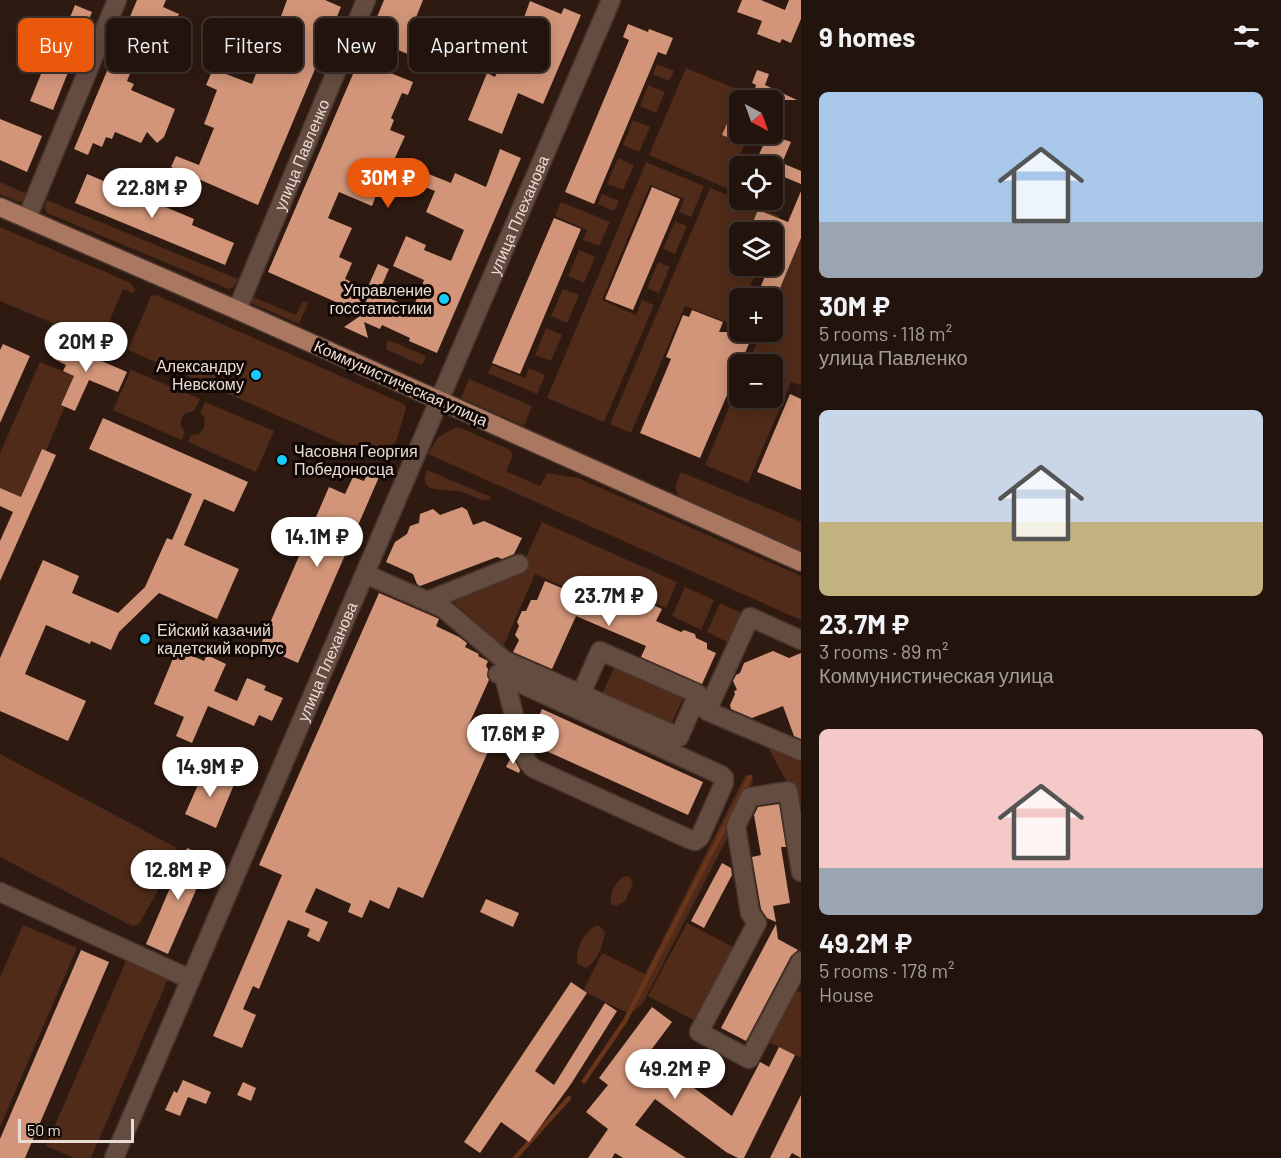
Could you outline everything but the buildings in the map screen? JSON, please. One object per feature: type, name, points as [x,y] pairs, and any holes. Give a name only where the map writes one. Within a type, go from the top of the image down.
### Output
[{"type":"main road","name":"Коммунистическая улица","points":[[0,207],[237,310],[801,562]]},
{"type":"street","points":[[27,218],[117,0]]},
{"type":"street","name":"улица Павленко","points":[[237,310],[366,0]]},
{"type":"street","name":"улица Плеханова","points":[[114,1158],[611,0]]},
{"type":"street","points":[[427,601],[519,564]]},
{"type":"street","points":[[365,574],[443,608],[504,660],[679,738],[698,694],[600,651],[581,694]]},
{"type":"street","points":[[801,640],[750,617],[707,711],[801,751]]},
{"type":"street","points":[[501,675],[721,775],[724,783],[700,837],[695,841],[689,839],[533,768],[523,751],[501,675]]},
{"type":"street","points":[[801,872],[788,791],[750,797],[736,826],[750,913],[757,922],[699,1032],[749,1059],[795,987],[801,962]]},
{"type":"street","points":[[0,892],[190,980]]},
{"type":"shaded area","points":[[657,64],[674,71],[669,81],[653,74]]},
{"type":"shaded area","points":[[686,68],[739,90],[729,90],[729,144],[745,144],[740,156],[729,156],[729,181],[726,188],[649,155]]},
{"type":"shaded area","points":[[648,85],[665,92],[656,113],[640,106]]},
{"type":"shaded area","points":[[633,120],[650,127],[639,152],[623,145]]},
{"type":"shaded area","points":[[618,158],[634,165],[623,190],[607,184]]},
{"type":"shaded area","points":[[646,162],[704,186],[691,217],[679,212],[684,199],[650,185],[602,300],[636,315],[642,300],[654,305],[604,422],[547,398]]},
{"type":"shaded area","points":[[0,182],[27,194],[23,201],[19,202],[0,194]]},
{"type":"shaded area","points":[[710,188],[729,196],[729,210],[764,210],[779,216],[776,222],[729,222],[729,276],[755,276],[749,288],[729,288],[729,323],[685,306],[631,433],[610,424]]},
{"type":"shaded area","points":[[602,194],[619,201],[614,211],[598,204]]},
{"type":"shaded area","points":[[47,200],[238,279],[234,287],[229,289],[47,213],[44,207]]},
{"type":"shaded area","points":[[561,202],[610,222],[599,246],[583,240],[587,230],[555,216]]},
{"type":"shaded area","points":[[675,221],[687,226],[675,254],[663,249]]},
{"type":"shaded area","points":[[0,227],[131,283],[135,289],[133,293],[123,289],[100,343],[0,301]]},
{"type":"shaded area","points":[[801,238],[801,383],[800,385],[791,382],[783,401],[783,354],[752,354],[757,342],[783,342],[783,288],[780,288]]},
{"type":"shaded area","points":[[579,250],[595,257],[584,283],[568,276]]},
{"type":"shaded area","points":[[658,262],[670,267],[659,293],[647,288]]},
{"type":"shaded area","points":[[255,280],[260,282],[253,297],[296,315],[303,301],[308,303],[299,324],[249,302]]},
{"type":"shaded area","points":[[563,289],[579,295],[567,323],[551,316]]},
{"type":"shaded area","points":[[156,295],[404,404],[406,408],[396,442],[370,456],[128,350],[151,296]]},
{"type":"shaded area","points":[[546,328],[562,335],[551,361],[535,355]]},
{"type":"shaded area","points":[[388,340],[426,356],[422,365],[387,350]]},
{"type":"shaded area","points":[[40,362],[74,376],[61,404],[65,406],[46,451],[41,450],[27,483],[34,503],[0,488],[0,453]]},
{"type":"shaded area","points":[[492,365],[525,378],[529,368],[545,375],[537,394],[488,373]]},
{"type":"shaded area","points":[[131,370],[200,399],[194,411],[182,417],[181,425],[185,432],[182,440],[113,410]]},
{"type":"shaded area","points":[[469,379],[532,406],[524,426],[461,398]]},
{"type":"shaded area","points":[[205,402],[274,431],[256,472],[188,442],[191,435],[199,434],[204,428],[205,418],[200,413]]},
{"type":"shaded area","points":[[729,408],[780,408],[748,483],[705,465]]},
{"type":"shaded area","points":[[455,428],[461,428],[510,450],[513,455],[506,471],[540,486],[547,473],[578,478],[801,576],[801,620],[428,454],[438,437]]},
{"type":"shaded area","points":[[427,470],[491,497],[489,500],[482,500],[462,492],[429,487],[425,478]]},
{"type":"shaded area","points":[[681,472],[801,522],[801,552],[679,497],[675,487]]},
{"type":"shaded area","points":[[542,522],[677,582],[666,608],[650,601],[650,596],[640,591],[639,587],[614,578],[609,582],[591,575],[582,595],[535,574],[503,647],[450,599],[521,568]]},
{"type":"shaded area","points":[[685,587],[714,600],[701,630],[672,616]]},
{"type":"shaded area","points":[[720,603],[748,616],[706,706],[699,703],[727,642],[707,632]]},
{"type":"shaded area","points":[[614,668],[683,698],[671,725],[602,694]]},
{"type":"shaded area","points":[[764,740],[801,755],[801,854],[789,786]]},
{"type":"shaded area","points":[[0,754],[175,847],[177,853],[175,860],[139,924],[133,926],[126,923],[0,857]]},
{"type":"shaded area","points":[[746,774],[753,779],[753,782],[643,1003],[633,1012],[626,1012],[583,991],[602,953],[645,974]]},
{"type":"shaded area","points":[[626,876],[630,877],[633,883],[625,901],[616,906],[611,904],[614,887]]},
{"type":"shaded area","points":[[687,923],[737,949],[697,1022],[648,996]]},
{"type":"shaded area","points":[[23,925],[77,948],[0,1127],[0,977]]},
{"type":"shaded area","points":[[596,926],[600,926],[605,933],[601,948],[586,968],[578,964],[577,953],[584,937]]},
{"type":"shaded area","points":[[126,961],[168,979],[91,1158],[74,1158],[46,1146]]},
{"type":"shaded area","points":[[790,988],[801,993],[801,1058],[763,1039]]},
{"type":"waterway","points":[[584,1081],[625,1021],[750,777]]},
{"type":"waterway","points":[[515,1158],[569,1098]]},
{"type":"place","name":"Управление госстатистики","points":[[444,299]]},
{"type":"place","name":"Александру Невскому","points":[[256,375]]},
{"type":"place","name":"Часовня Георгия Победоносца","points":[[282,460]]},
{"type":"place","name":"Ейский казачий кадетский корпус","points":[[145,639]]}]
